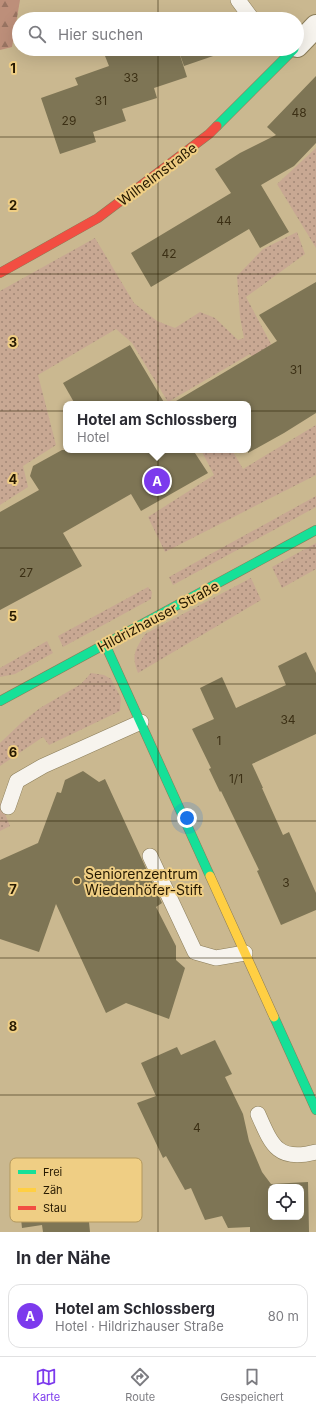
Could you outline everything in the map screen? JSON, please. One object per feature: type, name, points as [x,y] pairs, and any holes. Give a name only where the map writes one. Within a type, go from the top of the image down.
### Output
[{"type":"street","name":"Wilhelmstraße","points":[[304,36],[316,26]]},
{"type":"street","name":"Wilhelmstraße","points":[[0,273],[98,218],[209,134],[281,56]]},
{"type":"street","name":"Hildrizhauser Straße","points":[[0,701],[316,530]]},
{"type":"street","points":[[105,644],[316,1110]]},
{"type":"lane","points":[[238,0],[247,12]]},
{"type":"lane","points":[[8,806],[17,781],[43,766],[141,722]]},
{"type":"lane","points":[[150,856],[195,952],[216,958],[245,953]]},
{"type":"lane","points":[[258,1114],[269,1140],[282,1153],[303,1156],[316,1152]]},
{"type":"shaded area","points":[[316,148],[316,248],[277,184]]},
{"type":"shaded area","points":[[297,232],[305,254],[246,297],[280,361],[262,371],[250,354],[167,401],[132,343],[116,329],[38,375],[56,445],[23,466],[28,487],[0,505],[0,291],[95,238],[134,303],[157,321],[175,328],[200,312],[215,318],[238,340],[244,338],[240,317],[237,276],[263,249]]},
{"type":"shaded area","points":[[316,425],[316,475],[165,552],[148,517],[214,475],[203,453],[234,453],[243,469]]},
{"type":"shaded area","points":[[316,496],[316,507],[173,585],[169,577]]},
{"type":"shaded area","points":[[316,543],[316,569],[282,588],[272,567]]},
{"type":"shaded area","points":[[251,578],[261,600],[138,673],[135,662],[135,653],[145,634]]},
{"type":"shaded area","points":[[148,587],[152,592],[151,599],[63,647],[58,636]]},
{"type":"shaded area","points":[[47,641],[53,653],[15,674],[0,677],[0,668]]},
{"type":"shaded area","points":[[91,673],[104,675],[111,679],[121,698],[120,711],[49,745],[43,737],[0,766],[0,743],[21,723],[40,708],[81,684]]},
{"type":"shaded area","points":[[0,802],[10,826],[0,831]]},
{"type":"green space","points":[[0,0],[20,0],[18,12],[12,12],[12,47],[0,50]]},
{"type":"building","points":[[105,56],[180,56],[187,77],[154,88],[157,98],[122,109],[126,121],[93,132],[96,142],[60,154],[41,98],[78,85],[75,78],[109,66]]},
{"type":"building","points":[[180,56],[213,56],[184,66]]},
{"type":"building","points":[[316,76],[316,143],[294,166],[261,185],[289,232],[260,248],[249,229],[151,287],[131,253],[231,193],[215,169],[240,153],[276,135],[267,127]]},
{"type":"building","points":[[316,282],[316,413],[251,451],[251,401],[176,401],[277,341],[259,315]]},
{"type":"building","points":[[130,345],[163,401],[73,401],[63,383]]},
{"type":"building","points":[[62,450],[63,453],[195,453],[208,473],[141,511],[131,494],[63,533],[82,566],[0,610],[0,512],[39,490],[30,476],[33,466]]},
{"type":"building","points":[[306,652],[316,673],[316,734],[252,764],[283,835],[289,832],[316,893],[316,910],[281,925],[257,871],[259,870],[209,769],[211,768],[192,729],[214,719],[200,688],[222,677],[236,708],[286,685],[278,666]]},
{"type":"building","name":"Seniorenzentrum Wiedenhöfer-Stift","points":[[83,771],[99,782],[105,779],[162,903],[156,907],[176,946],[176,960],[185,968],[169,1019],[126,1003],[106,1013],[56,904],[39,952],[0,939],[0,860],[38,843],[57,792],[61,793],[65,780]]},
{"type":"building","points":[[215,1040],[232,1074],[225,1077],[243,1114],[249,1141],[262,1172],[271,1184],[308,1182],[309,1232],[250,1232],[250,1227],[228,1228],[222,1216],[205,1220],[191,1188],[185,1190],[166,1156],[163,1158],[137,1103],[156,1096],[141,1063],[177,1047],[181,1055]]},
{"type":"building","points":[[21,1222],[89,1222],[90,1232],[43,1232],[42,1225],[22,1228]]},
{"type":"traffic: fast","points":[[217,126],[287,56]]},
{"type":"traffic: fast","points":[[0,701],[316,530]]},
{"type":"traffic: fast","points":[[105,644],[210,876]]},
{"type":"traffic: fast","points":[[274,1017],[316,1110]]},
{"type":"traffic: slow","points":[[210,876],[274,1017]]},
{"type":"traffic: jam","points":[[0,273],[98,218],[209,134],[217,126]]},
{"type":"place","name":"Hotel am Schlossberg","points":[[157,481]]},
{"type":"place","name":"Seniorenzentrum Wiedenhöfer-Stift","points":[[77,881]]}]
